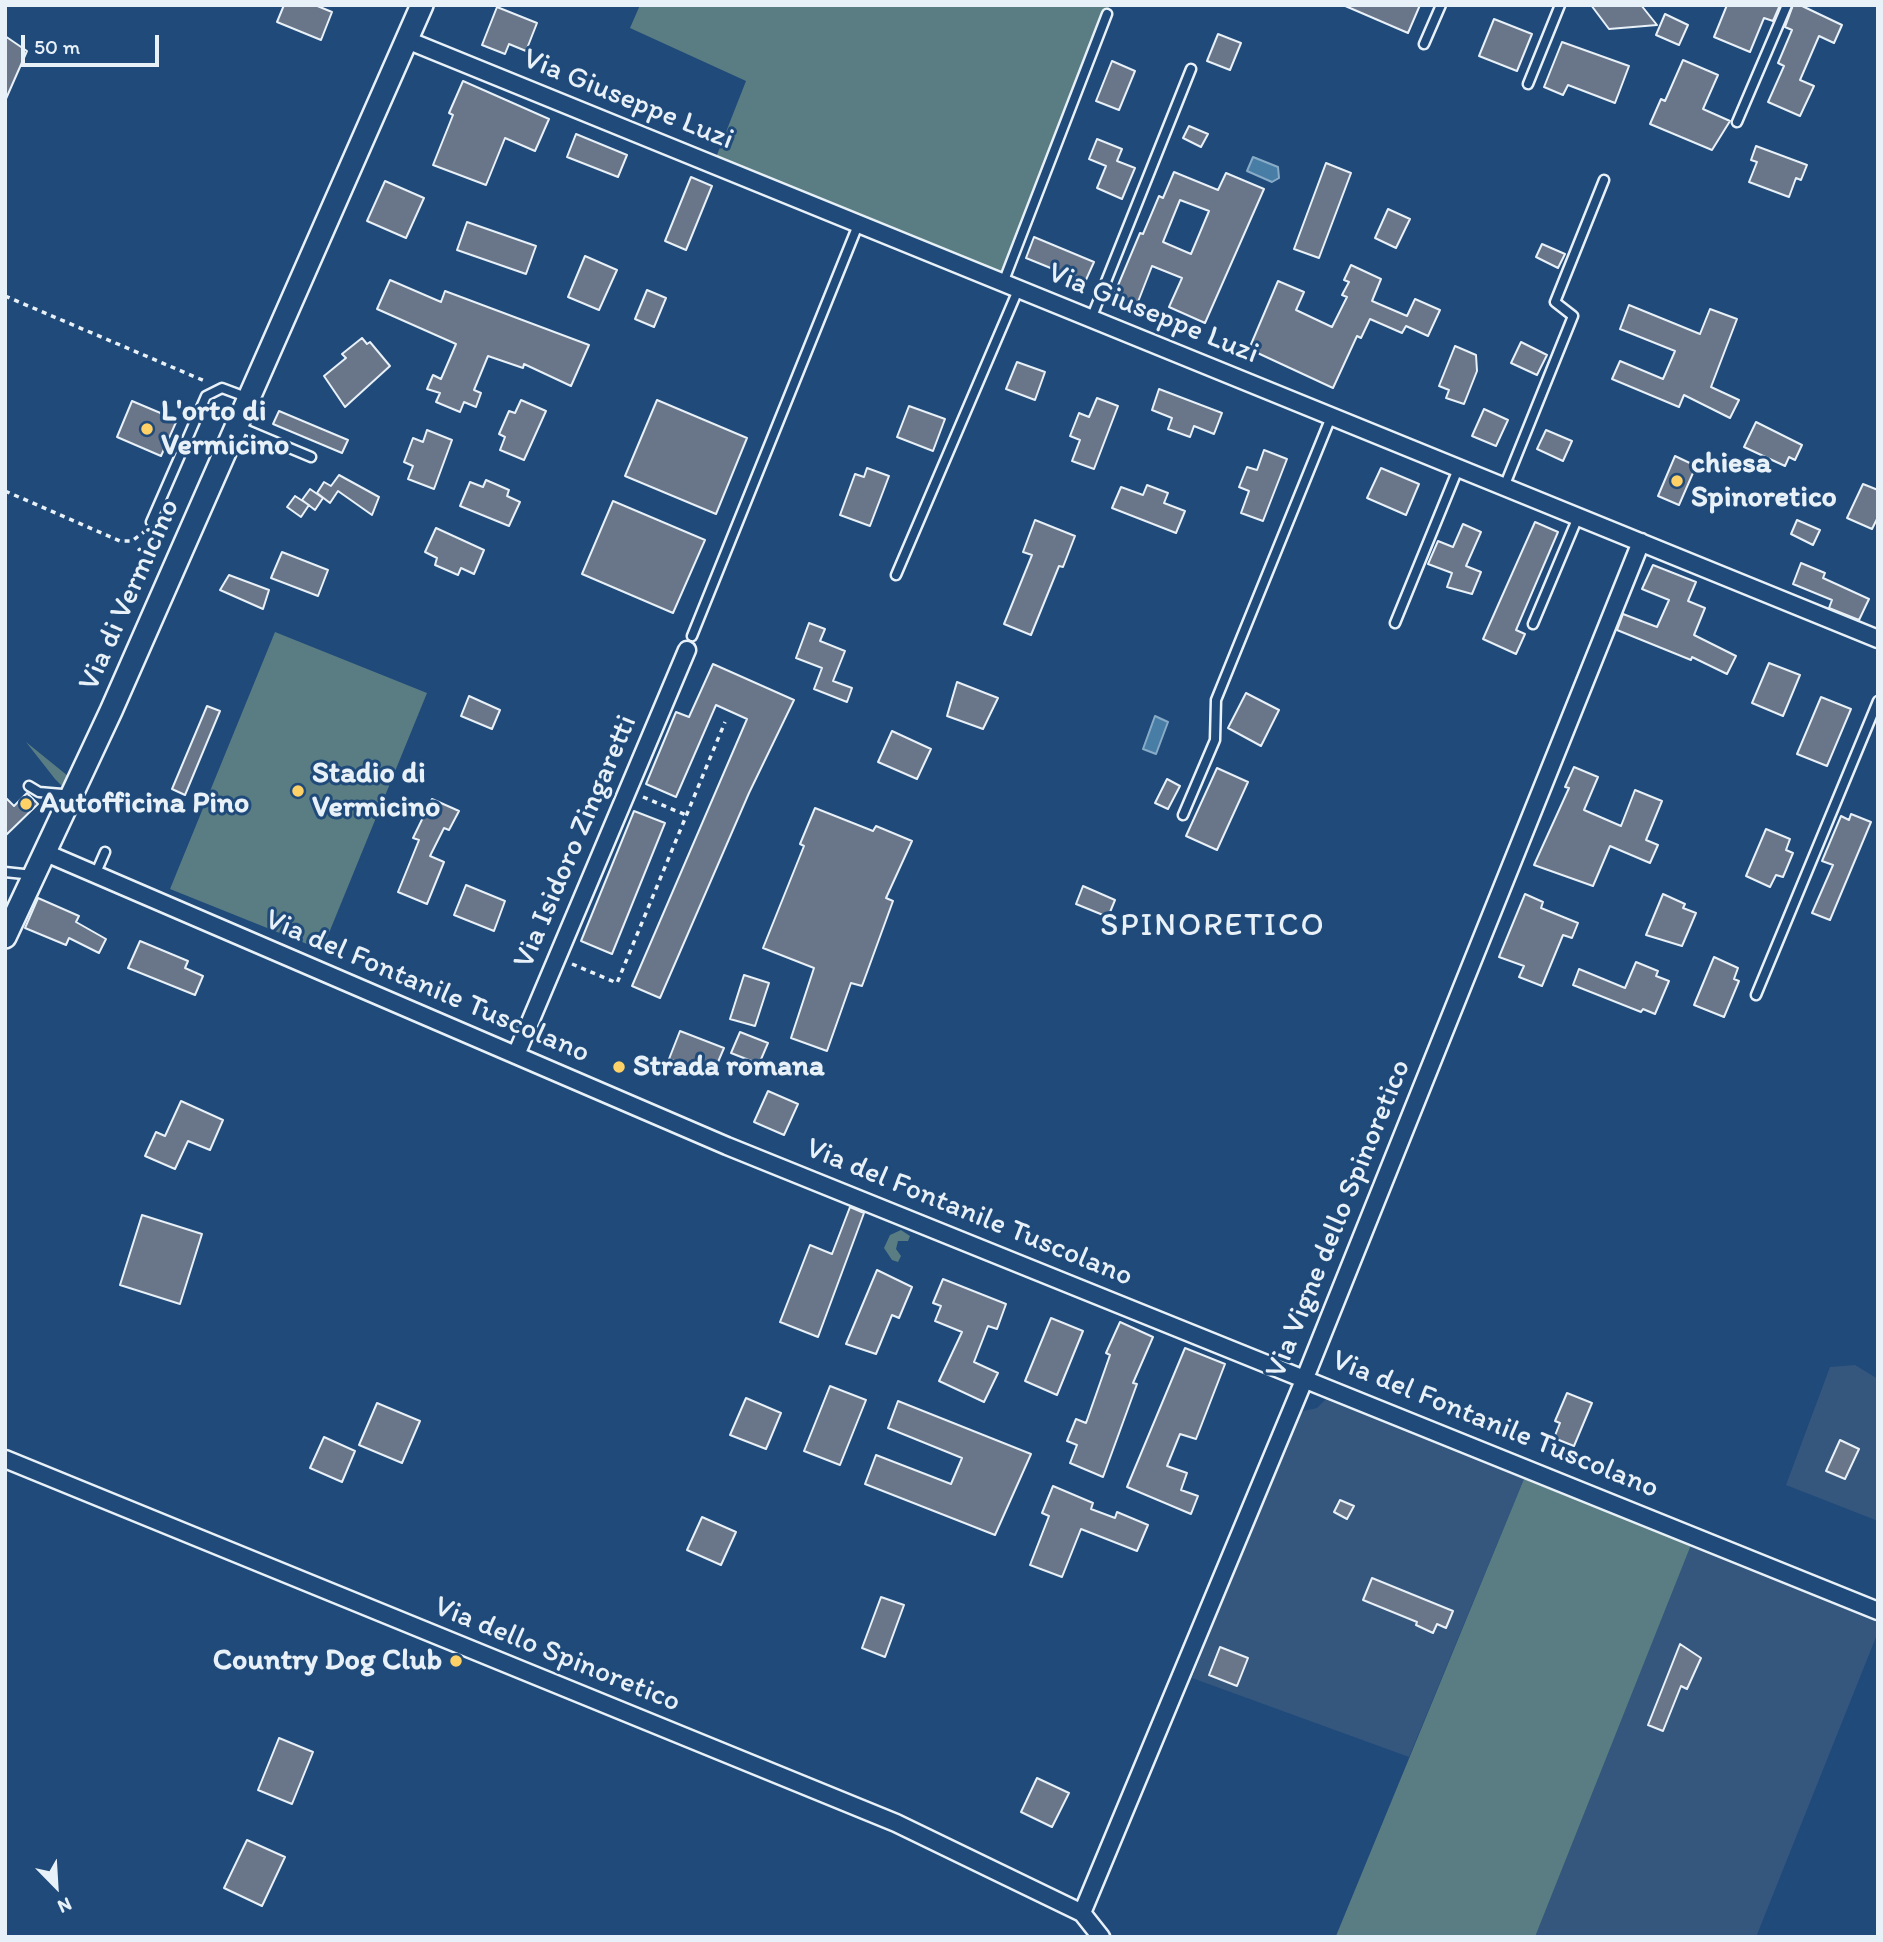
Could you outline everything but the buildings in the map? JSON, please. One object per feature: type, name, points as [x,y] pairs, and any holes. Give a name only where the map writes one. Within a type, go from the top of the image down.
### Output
[{"type":"main road","name":"Via di Vermicino","points":[[5,937],[46,853],[422,5]]},
{"type":"street","name":"Via Giuseppe Luzi","points":[[407,40],[1878,639]]},
{"type":"street","name":"Via Vigne dello Spinoretico","points":[[1082,1913],[1306,1378],[1641,542]]},
{"type":"street","name":"Via Isidoro Zingaretti","points":[[516,1055],[690,643]]},
{"type":"street","name":"Via del Fontanile Tuscolano","points":[[46,853],[727,1146],[1878,1611]]},
{"type":"street","name":"Via dello Spinoretico","points":[[5,1459],[896,1823],[1082,1913]]},
{"type":"street","points":[[1082,1913],[1101,1937]]},
{"type":"lane","points":[[1424,44],[1441,5]]},
{"type":"lane","points":[[1528,84],[1560,5]]},
{"type":"lane","points":[[1737,122],[1787,5]]},
{"type":"lane","points":[[1003,283],[1107,14]]},
{"type":"lane","points":[[1091,319],[1191,69]]},
{"type":"lane","points":[[1504,487],[1573,316],[1555,302],[1604,180]]},
{"type":"lane","points":[[690,643],[858,225]]},
{"type":"lane","points":[[895,575],[1018,290]]},
{"type":"lane","points":[[151,522],[206,396],[222,388],[249,398]]},
{"type":"lane","points":[[1183,815],[1215,740],[1216,700],[1331,417]]},
{"type":"lane","points":[[237,426],[311,457]]},
{"type":"lane","points":[[1395,623],[1458,469]]},
{"type":"lane","points":[[1533,624],[1578,517]]},
{"type":"lane","points":[[1756,995],[1878,701]]},
{"type":"lane","points":[[29,786],[43,793],[62,794]]},
{"type":"lane","points":[[95,875],[105,852]]},
{"type":"lane","points":[[5,872],[36,875]]},
{"type":"path","points":[[5,296],[222,388]]},
{"type":"path","points":[[5,491],[120,541],[137,538],[151,522]]},
{"type":"path","points":[[557,958],[617,983],[725,722]]},
{"type":"path","points":[[628,790],[686,815]]},
{"type":"shaded area","points":[[1253,157],[1278,167],[1279,178],[1272,182],[1247,171]]},
{"type":"shaded area","points":[[1155,716],[1168,722],[1156,754],[1143,749]]},
{"type":"shaded area","points":[[1855,1365],[1878,1379],[1878,1521],[1786,1485],[1830,1367]]},
{"type":"shaded area","points":[[1329,1396],[1524,1479],[1409,1757],[1192,1678],[1299,1412],[1317,1408]]},
{"type":"shaded area","points":[[1691,1545],[1878,1620],[1878,1632],[1756,1937],[1535,1937]]},
{"type":"green space","points":[[640,5],[1110,5],[1003,283],[713,165],[746,81],[630,28]]},
{"type":"green space","name":"Stadio di Vermicino","points":[[275,632],[427,693],[322,950],[170,889]]},
{"type":"green space","points":[[26,742],[68,776],[62,786],[55,779]]},
{"type":"green space","points":[[901,1230],[910,1236],[908,1241],[898,1241],[896,1249],[901,1256],[898,1262],[892,1260],[884,1248],[890,1235]]},
{"type":"green space","points":[[1524,1479],[1691,1545],[1535,1937],[1336,1936]]},
{"type":"place","name":"L'orto di Vermicino","points":[[147,429]]},
{"type":"place","name":"chiesa Spinoretico","points":[[1677,481]]},
{"type":"place","name":"Stadio di Vermicino","points":[[298,791]]},
{"type":"place","name":"Autofficina Pino","points":[[26,804]]},
{"type":"place","name":"Strada romana","points":[[619,1067]]},
{"type":"place","name":"Country Dog Club","points":[[456,1661]]},
{"type":"district","name":"SPINORETICO","points":[[1213,927]]}]
